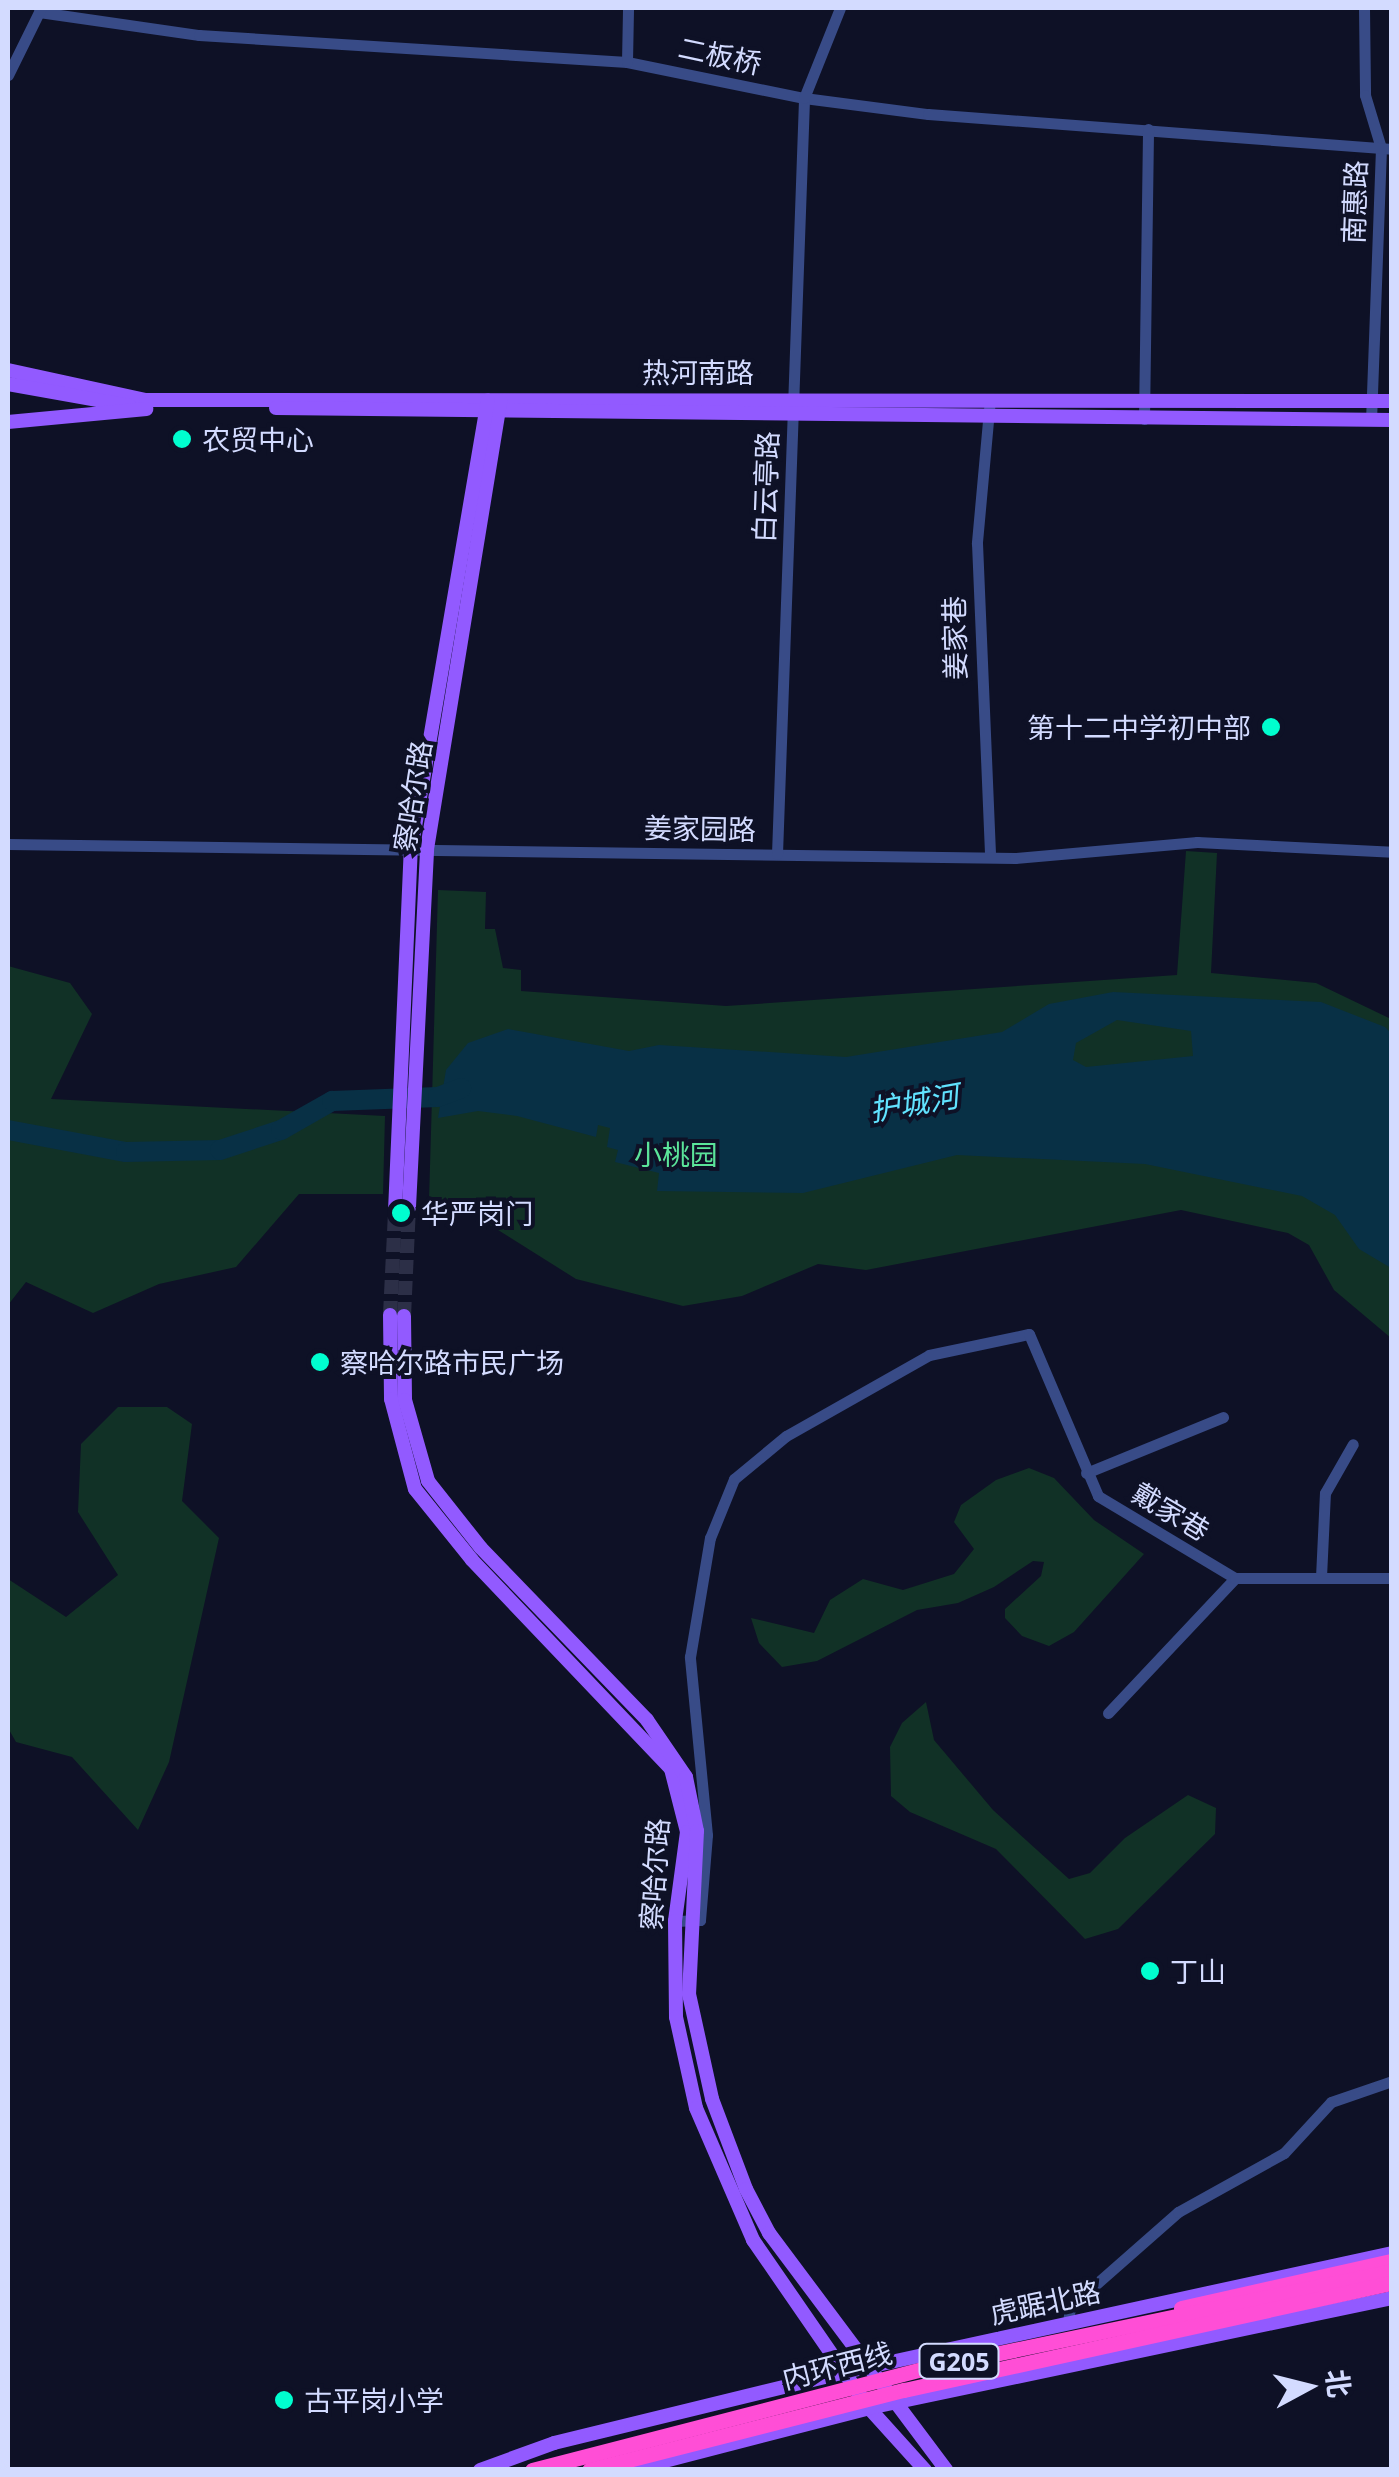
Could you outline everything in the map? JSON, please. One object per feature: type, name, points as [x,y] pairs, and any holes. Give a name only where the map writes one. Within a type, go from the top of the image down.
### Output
[{"type":"highway","points":[[1107,2336],[1392,2261]]},
{"type":"highway","name":"内环西线","points":[[532,2470],[1392,2271]]},
{"type":"highway","name":"内环西线","points":[[589,2470],[1107,2336],[1392,2286]]},
{"type":"main road","name":"热河南路","points":[[8,370],[146,400],[494,401],[792,417],[1392,420]]},
{"type":"main road","name":"热河南路","points":[[8,384],[146,409],[794,397],[1392,402]]},
{"type":"main road","name":"察哈尔路","points":[[406,1077],[412,1118],[402,1209],[396,1117],[406,1077],[419,850],[494,401]]},
{"type":"main road","points":[[8,422],[146,409]]},
{"type":"main road","name":"察哈尔路","points":[[397,1316],[405,1400],[428,1481],[458,1524],[647,1720],[682,1768],[697,1831],[681,1921],[676,2017],[696,2108],[753,2240],[869,2408],[916,2466]]},
{"type":"main road","name":"察哈尔路","points":[[681,1921],[696,2042],[728,2145],[769,2233],[892,2403],[946,2470]]},
{"type":"main road","name":"虎踞北路","points":[[480,2470],[554,2443],[845,2372],[1392,2252]]},
{"type":"main road","points":[[630,2470],[869,2408],[1392,2298]]},
{"type":"street","points":[[627,62],[628,8]]},
{"type":"street","name":"白云亭路","points":[[778,854],[804,98],[840,8]]},
{"type":"street","name":"南惠路","points":[[1364,8],[1364,95],[1386,148],[1371,420]]},
{"type":"street","points":[[8,76],[40,10]]},
{"type":"street","name":"二板桥","points":[[40,10],[198,35],[627,62],[804,98],[1386,148]]},
{"type":"street","points":[[1144,419],[1148,129]]},
{"type":"street","name":"姜家巷","points":[[990,398],[977,544],[990,858]]},
{"type":"street","name":"姜家园路","points":[[8,844],[990,858],[1197,842],[1392,852]]},
{"type":"street","name":"戴家巷","points":[[681,1921],[700,1920],[707,1835],[690,1657],[710,1538],[734,1479],[870,1383],[928,1354],[1029,1334],[1098,1496],[1235,1578]]},
{"type":"street","points":[[1086,1472],[1223,1417]]},
{"type":"street","points":[[1321,1576],[1325,1493],[1353,1444]]},
{"type":"street","points":[[1108,1713],[1235,1578],[1392,1578]]},
{"type":"street","points":[[1068,2323],[1070,2307],[1178,2212],[1284,2154],[1330,2102],[1392,2081]]},
{"type":"green space","name":"小桃园","points":[[1186,851],[1217,853],[1211,973],[1316,983],[1391,1019],[1391,1338],[1334,1290],[1309,1245],[1288,1233],[1181,1210],[866,1270],[818,1264],[742,1296],[683,1306],[576,1279],[452,1201],[429,1201],[438,890],[486,892],[485,929],[495,929],[503,968],[521,970],[521,991],[726,1006],[1177,975]]},
{"type":"green space","points":[[8,966],[70,983],[92,1014],[51,1099],[385,1116],[383,1194],[299,1194],[236,1267],[159,1284],[93,1313],[26,1282],[8,1305]]},
{"type":"green space","points":[[118,1407],[167,1407],[192,1424],[182,1501],[219,1538],[169,1762],[138,1830],[72,1757],[16,1742],[8,1728],[8,1579],[66,1617],[118,1575],[78,1512],[81,1444]]},
{"type":"green space","points":[[1029,1468],[1054,1478],[1094,1520],[1144,1554],[1074,1632],[1049,1646],[1022,1636],[1005,1618],[1005,1609],[1041,1576],[1044,1562],[1033,1561],[994,1587],[958,1603],[917,1610],[817,1661],[782,1667],[759,1643],[751,1618],[814,1633],[830,1600],[863,1579],[903,1590],[954,1574],[974,1549],[954,1522],[961,1505],[996,1480]]},
{"type":"green space","points":[[926,1702],[934,1740],[993,1810],[1069,1879],[1090,1873],[1125,1838],[1188,1795],[1216,1808],[1215,1834],[1118,1929],[1085,1939],[996,1849],[910,1812],[891,1796],[890,1747],[902,1723]]},
{"type":"water","name":"护城河","points":[[1113,992],[1321,1002],[1385,1027],[1392,1034],[1391,1268],[1359,1249],[1335,1215],[1302,1196],[1145,1164],[957,1155],[803,1193],[657,1191],[659,1173],[615,1162],[618,1150],[607,1147],[610,1128],[598,1125],[596,1137],[517,1116],[478,1111],[438,1118],[446,1070],[468,1043],[508,1029],[629,1051],[659,1045],[846,1057],[1002,1032],[1049,1004]],"holes":[[[1117,1020],[1191,1031],[1193,1056],[1086,1067],[1073,1060],[1076,1043]]]},
{"type":"waterway","points":[[8,1130],[126,1152],[220,1150],[281,1130],[332,1101],[438,1097],[461,1088]]},
{"type":"tunnel","points":[[404,1316],[409,1207]]},
{"type":"tunnel","points":[[390,1315],[395,1211]]},
{"type":"place","name":"农贸中心","points":[[182,439]]},
{"type":"place","name":"第十二中学初中部","points":[[1271,727]]},
{"type":"place","name":"华严岗门","points":[[401,1213]]},
{"type":"place","name":"察哈尔路市民广场","points":[[320,1362]]},
{"type":"place","name":"丁山","points":[[1150,1971]]},
{"type":"place","name":"古平岗小学","points":[[284,2400]]}]
